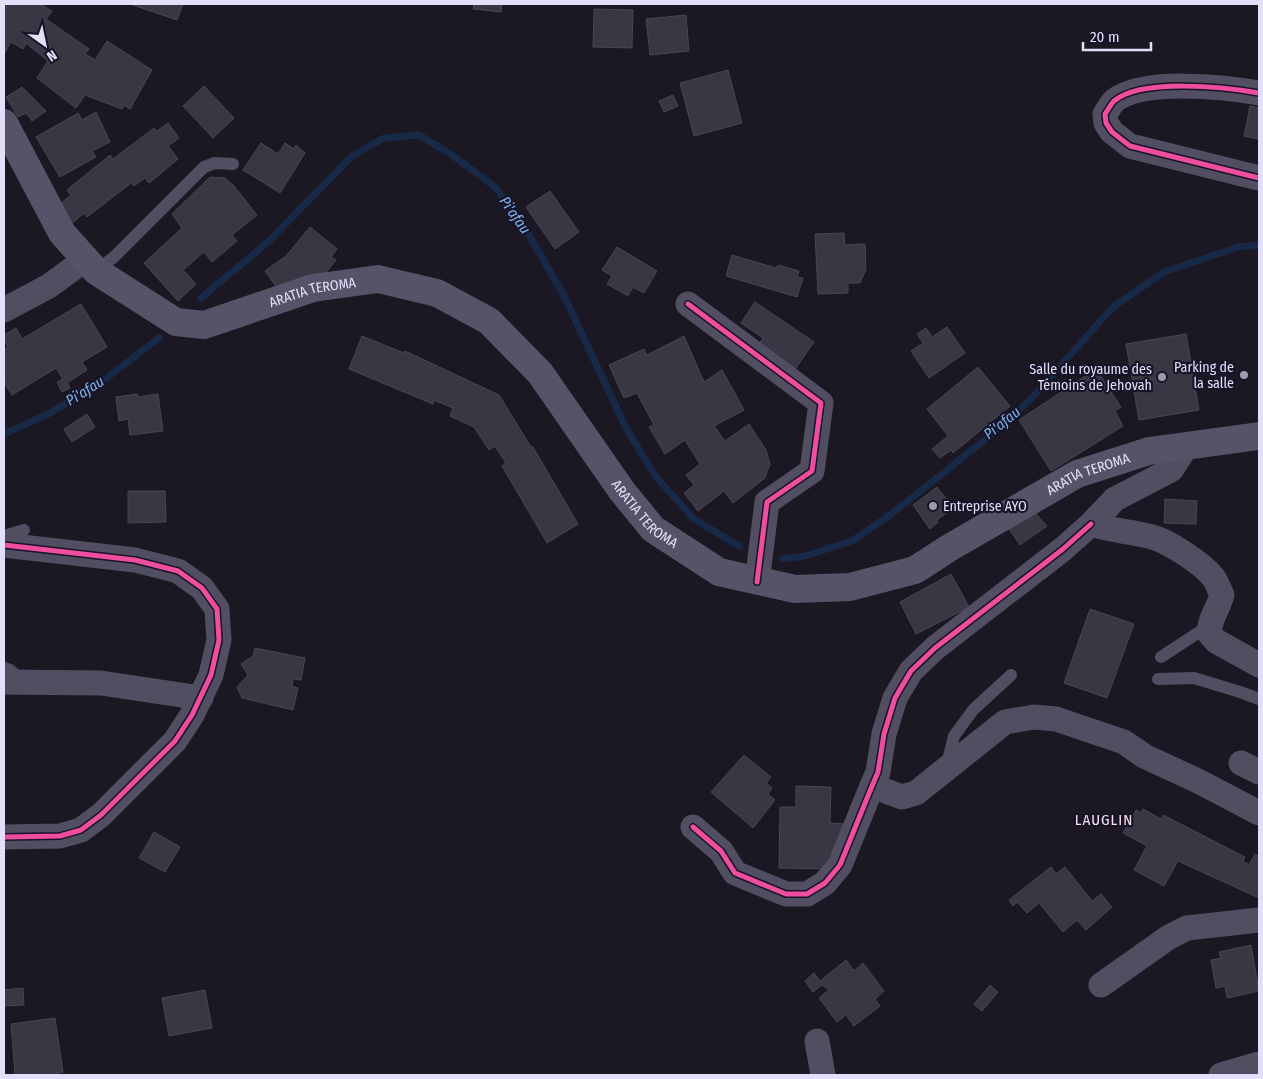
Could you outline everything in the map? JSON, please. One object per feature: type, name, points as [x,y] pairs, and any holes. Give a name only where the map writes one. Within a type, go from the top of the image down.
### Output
[{"type":"main road","name":"ARATIA TEROMA","points":[[4,122],[62,233],[91,265],[176,322],[204,324],[313,288],[378,279],[437,293],[489,321],[540,373],[622,491],[653,529],[719,572],[757,582],[795,589],[850,587],[916,570],[949,548],[1077,474],[1149,451],[1259,436]]},
{"type":"street","points":[[1259,94],[1201,86],[1162,87],[1131,93],[1114,102],[1105,114],[1106,123],[1112,132],[1130,146],[1259,178]]},
{"type":"street","points":[[4,310],[91,265]]},
{"type":"street","points":[[688,304],[821,403],[812,471],[767,502],[757,582]]},
{"type":"street","points":[[693,826],[721,851],[735,873],[786,894],[807,894],[825,883],[840,865],[878,772],[884,734],[895,698],[910,671],[934,648],[1063,549],[1115,499],[1171,470],[1186,447]]},
{"type":"street","points":[[1091,524],[1107,530],[1153,537],[1167,542],[1192,560],[1212,577],[1222,595],[1210,625],[1209,633],[1216,641],[1259,664]]},
{"type":"street","points":[[4,545],[135,560],[178,571],[202,588],[217,609],[219,640],[212,675],[192,715],[175,741],[101,815],[81,830],[60,836],[4,837]]},
{"type":"street","points":[[15,683],[101,683],[201,698]]},
{"type":"street","points":[[872,786],[902,797],[916,793],[1006,722],[1034,717],[1056,720],[1124,742],[1144,756],[1200,782],[1259,813]]},
{"type":"street","points":[[1101,985],[1169,937],[1187,928],[1259,920]]},
{"type":"street","points":[[817,1041],[823,1075]]},
{"type":"street","points":[[1221,1075],[1259,1064]]},
{"type":"lane","points":[[91,265],[114,257],[204,167],[216,163],[233,164]]},
{"type":"lane","points":[[4,536],[24,530]]},
{"type":"lane","points":[[1161,657],[1210,625]]},
{"type":"lane","points":[[4,668],[10,670],[15,683]]},
{"type":"lane","points":[[946,770],[954,736],[973,710],[1011,675]]},
{"type":"lane","points":[[1158,679],[1194,678],[1259,699]]},
{"type":"building","points":[[4,4],[40,4],[52,11],[46,19],[89,49],[85,54],[95,60],[107,41],[152,70],[130,109],[124,105],[122,109],[85,95],[76,108],[37,78],[48,61],[26,43],[23,49],[11,42],[4,54]]},
{"type":"building","points":[[130,4],[183,4],[177,20]]},
{"type":"building","points":[[474,4],[502,4],[501,12],[473,9]]},
{"type":"building","points":[[594,9],[633,10],[632,48],[593,47]]},
{"type":"building","points":[[686,15],[689,51],[650,55],[646,19]]},
{"type":"building","points":[[728,70],[742,123],[694,136],[680,83]]},
{"type":"building","points":[[204,86],[234,118],[213,138],[183,106]]},
{"type":"building","points":[[22,87],[46,111],[32,121],[26,113],[18,117],[6,97]]},
{"type":"building","points":[[673,95],[678,106],[664,112],[659,101]]},
{"type":"building","points":[[1250,106],[1259,108],[1259,139],[1244,136]]},
{"type":"building","points":[[96,112],[110,142],[92,151],[96,157],[60,177],[36,137],[78,113],[82,120]]},
{"type":"building","points":[[168,123],[179,138],[168,146],[178,159],[149,183],[145,178],[134,186],[131,183],[87,217],[84,213],[70,225],[56,207],[71,195],[67,190],[110,155],[113,159],[154,128],[157,131]]},
{"type":"building","points":[[261,143],[278,154],[285,143],[294,149],[296,145],[305,153],[280,193],[243,170]]},
{"type":"building","points":[[210,177],[225,178],[234,186],[257,215],[232,235],[237,241],[212,262],[204,252],[183,270],[196,284],[178,301],[144,263],[182,228],[172,214]]},
{"type":"building","points":[[550,191],[579,232],[555,249],[526,207]]},
{"type":"building","points":[[310,227],[337,249],[331,257],[336,260],[318,282],[280,292],[265,271],[286,256]]},
{"type":"building","points":[[844,233],[845,245],[865,244],[866,269],[860,283],[848,283],[848,293],[818,294],[815,234]]},
{"type":"building","points":[[617,247],[657,271],[644,293],[633,287],[628,296],[607,284],[612,276],[602,270]]},
{"type":"building","points":[[732,255],[776,268],[778,265],[799,271],[797,277],[803,278],[797,297],[726,276]]},
{"type":"building","points":[[755,302],[814,342],[791,375],[755,350],[763,338],[741,323]]},
{"type":"building","points":[[81,304],[107,347],[82,362],[87,370],[67,383],[70,388],[62,392],[57,382],[63,379],[56,368],[12,395],[4,382],[4,350],[8,347],[4,340],[4,335],[16,328],[22,339]]},
{"type":"building","points":[[947,327],[965,353],[929,378],[911,351],[923,343],[917,334],[926,328],[932,337]]},
{"type":"building","name":"Salle du royaume des Témoins de Jehovah","points":[[1186,334],[1199,410],[1139,420],[1126,344]]},
{"type":"building","points":[[362,336],[404,353],[405,351],[499,395],[531,447],[533,447],[578,524],[547,543],[502,466],[506,463],[495,446],[489,450],[474,427],[450,416],[453,408],[434,400],[433,404],[349,369]]},
{"type":"building","points":[[684,336],[704,382],[722,370],[744,410],[714,426],[725,441],[749,424],[766,450],[770,464],[765,478],[733,503],[724,491],[698,511],[684,493],[694,485],[686,475],[700,464],[685,440],[665,454],[649,427],[654,425],[637,393],[624,398],[609,365],[644,349],[647,355]]},
{"type":"building","points":[[978,367],[1010,406],[953,453],[951,450],[940,458],[932,449],[948,436],[927,409]]},
{"type":"building","points":[[1096,369],[1121,407],[1115,411],[1123,426],[1051,471],[1019,420]]},
{"type":"building","points":[[137,394],[138,397],[158,394],[163,431],[130,435],[128,419],[119,421],[116,397]]},
{"type":"building","points":[[87,414],[95,427],[72,442],[64,429]]},
{"type":"building","name":"Entreprise AYO","points":[[937,487],[953,508],[937,520],[938,522],[930,529],[913,505]]},
{"type":"building","points":[[128,491],[165,491],[166,522],[128,523]]},
{"type":"building","points":[[1165,499],[1197,501],[1196,524],[1164,523]]},
{"type":"building","points":[[1035,513],[1047,526],[1020,545],[1009,529]]},
{"type":"building","points":[[951,574],[969,607],[916,634],[900,602]]},
{"type":"building","points":[[1090,609],[1134,624],[1107,698],[1064,683]]},
{"type":"building","points":[[255,648],[305,658],[301,680],[293,679],[292,686],[298,688],[293,710],[242,698],[237,687],[248,675],[241,664],[253,656]]},
{"type":"building","points":[[744,755],[771,777],[766,783],[772,788],[768,794],[775,800],[753,828],[711,792]]},
{"type":"building","points":[[796,786],[831,787],[830,823],[845,824],[827,869],[779,868],[780,807],[796,807]]},
{"type":"building","points":[[1143,809],[1161,819],[1163,815],[1245,857],[1243,861],[1249,865],[1255,854],[1259,856],[1259,898],[1178,861],[1164,886],[1134,870],[1147,846],[1123,833],[1136,810],[1141,813]]},
{"type":"building","points":[[154,832],[180,847],[165,872],[139,858]]},
{"type":"building","points":[[1051,867],[1056,874],[1065,867],[1092,901],[1101,894],[1112,907],[1086,930],[1077,920],[1063,932],[1039,903],[1027,913],[1017,902],[1013,906],[1009,900]]},
{"type":"building","points":[[1251,945],[1259,991],[1227,998],[1225,986],[1216,988],[1211,960],[1221,958],[1219,952]]},
{"type":"building","points":[[846,960],[854,971],[863,963],[884,991],[875,999],[880,1006],[854,1026],[846,1015],[837,1022],[819,998],[829,990],[822,985],[813,992],[805,981],[814,973],[820,981]]},
{"type":"building","points":[[990,985],[998,992],[982,1011],[974,1004]]},
{"type":"building","points":[[23,988],[24,1005],[5,1006],[4,990]]},
{"type":"building","points":[[205,990],[212,1028],[169,1036],[162,998]]},
{"type":"building","points":[[55,1018],[63,1072],[50,1075],[15,1075],[11,1024]]},
{"type":"waterway","name":"Pi'afau","points":[[201,298],[268,242],[352,156],[384,138],[419,135],[452,155],[495,187],[528,233],[564,296],[627,430],[656,477],[694,519],[739,546]]},
{"type":"waterway","name":"Pi'afau","points":[[783,559],[805,556],[852,541],[890,515],[990,436],[1029,401],[1113,307],[1164,272],[1238,247],[1259,245]]},
{"type":"waterway","name":"Pi'afau","points":[[4,434],[50,413],[104,380],[159,338]]},
{"type":"cycle path","points":[[1259,93],[1226,88],[1184,86],[1144,89],[1127,94],[1114,101],[1105,114],[1106,123],[1112,132],[1130,146],[1259,178]]},
{"type":"cycle path","points":[[688,304],[821,403],[812,471],[767,502],[757,582]]},
{"type":"cycle path","points":[[693,827],[721,851],[735,873],[786,894],[807,894],[825,883],[840,865],[878,772],[884,734],[895,698],[911,671],[935,648],[1063,549],[1091,524]]},
{"type":"cycle path","points":[[4,545],[135,560],[178,571],[202,588],[217,609],[219,640],[211,675],[192,715],[175,741],[101,815],[81,830],[60,836],[4,837]]},
{"type":"place","name":"Parking de la salle","points":[[1244,375]]},
{"type":"place","name":"Salle du royaume des Témoins de Jehovah","points":[[1162,377]]},
{"type":"place","name":"Entreprise AYO","points":[[933,506]]},
{"type":"district","name":"LAUGLIN","points":[[1104,820]]}]
